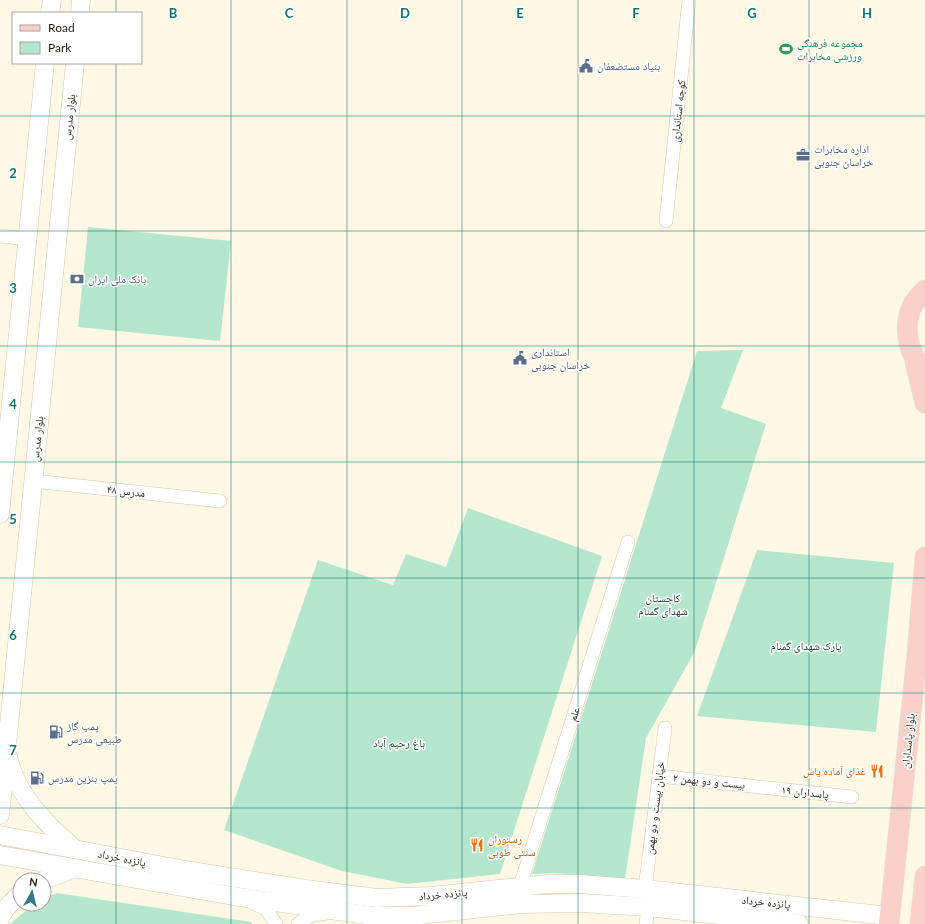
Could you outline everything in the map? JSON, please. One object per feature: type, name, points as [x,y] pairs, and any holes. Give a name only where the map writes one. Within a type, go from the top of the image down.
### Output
[{"type":"main road","points":[[50,12],[52,0]]},
{"type":"main road","points":[[80,12],[81,0]]},
{"type":"main road","points":[[0,514],[2,479],[28,240],[45,64]]},
{"type":"main road","name":"بلوار مدرس","points":[[0,815],[75,64]]},
{"type":"main road","points":[[924,290],[914,304],[908,318],[907,333],[909,348],[920,368],[925,403]]},
{"type":"main road","name":"بلوار پاسداران","points":[[889,920],[917,656],[925,557]]},
{"type":"main road","points":[[7,748],[8,758],[18,784],[34,810],[54,831],[76,849]]},
{"type":"main road","name":"پانزده خرداد","points":[[0,835],[76,849],[184,878],[239,897],[373,916],[412,916],[548,903],[581,903],[647,916],[799,924]]},
{"type":"main road","name":"پانزده خرداد","points":[[0,855],[75,868],[306,889],[377,898],[431,896],[547,884],[580,884],[645,889],[889,920]]},
{"type":"main road","points":[[52,877],[75,868]]},
{"type":"main road","points":[[889,920],[922,921],[925,876]]},
{"type":"main road","points":[[0,919],[5,909],[12,902]]},
{"type":"street","name":"کوچه استانداری","points":[[666,221],[689,0]]},
{"type":"street","points":[[0,236],[28,240]]},
{"type":"street","name":"مدرس ۴۸","points":[[33,481],[220,501]]},
{"type":"street","name":"علم","points":[[520,886],[628,542]]},
{"type":"street","name":"خیابان بیست و دو بهمن","points":[[645,889],[665,728]]},
{"type":"street","name":"بیست و دو بهمن ۲","points":[[659,776],[759,787]]},
{"type":"street","name":"پاسداران ۱۹","points":[[759,787],[852,797]]},
{"type":"street","points":[[239,897],[266,909],[276,924]]},
{"type":"street","points":[[298,924],[312,915],[339,912]]},
{"type":"green space","points":[[88,227],[231,241],[220,341],[78,327]]},
{"type":"green space","name":"کاجستان شهدای گمنام","points":[[743,350],[721,408],[766,424],[694,653],[646,738],[625,879],[555,873],[532,874],[697,351]]},
{"type":"green space","name":"باغ رحیم آباد","points":[[468,508],[602,556],[500,874],[407,884],[342,871],[224,830],[318,560],[393,585],[406,554],[446,567]]},
{"type":"green space","name":"پارک شهدای گمنام","points":[[757,550],[894,563],[876,732],[697,716]]},
{"type":"green space","points":[[57,893],[251,922],[252,924],[10,924],[24,912],[52,912],[52,895]]},
{"type":"place","name":"مجموعه فرهنگی ورزشی مخابرات","points":[[786,49]]},
{"type":"place","name":"بنیاد مستضعفان","points":[[586,66]]},
{"type":"place","name":"اداره مخابرات خراسان جنوبی","points":[[803,155]]},
{"type":"place","name":"بانک ملی ایران","points":[[77,279]]},
{"type":"place","name":"استانداری خراسان جنوبی","points":[[520,358]]},
{"type":"place","name":"پمپ گاز طبیعی مدرس","points":[[56,732]]},
{"type":"place","name":"غذای آماده یاس","points":[[877,771]]},
{"type":"place","name":"پمپ بنزین مدرس","points":[[37,778]]},
{"type":"place","name":"رستوران سنتی طوبی","points":[[477,845]]}]
